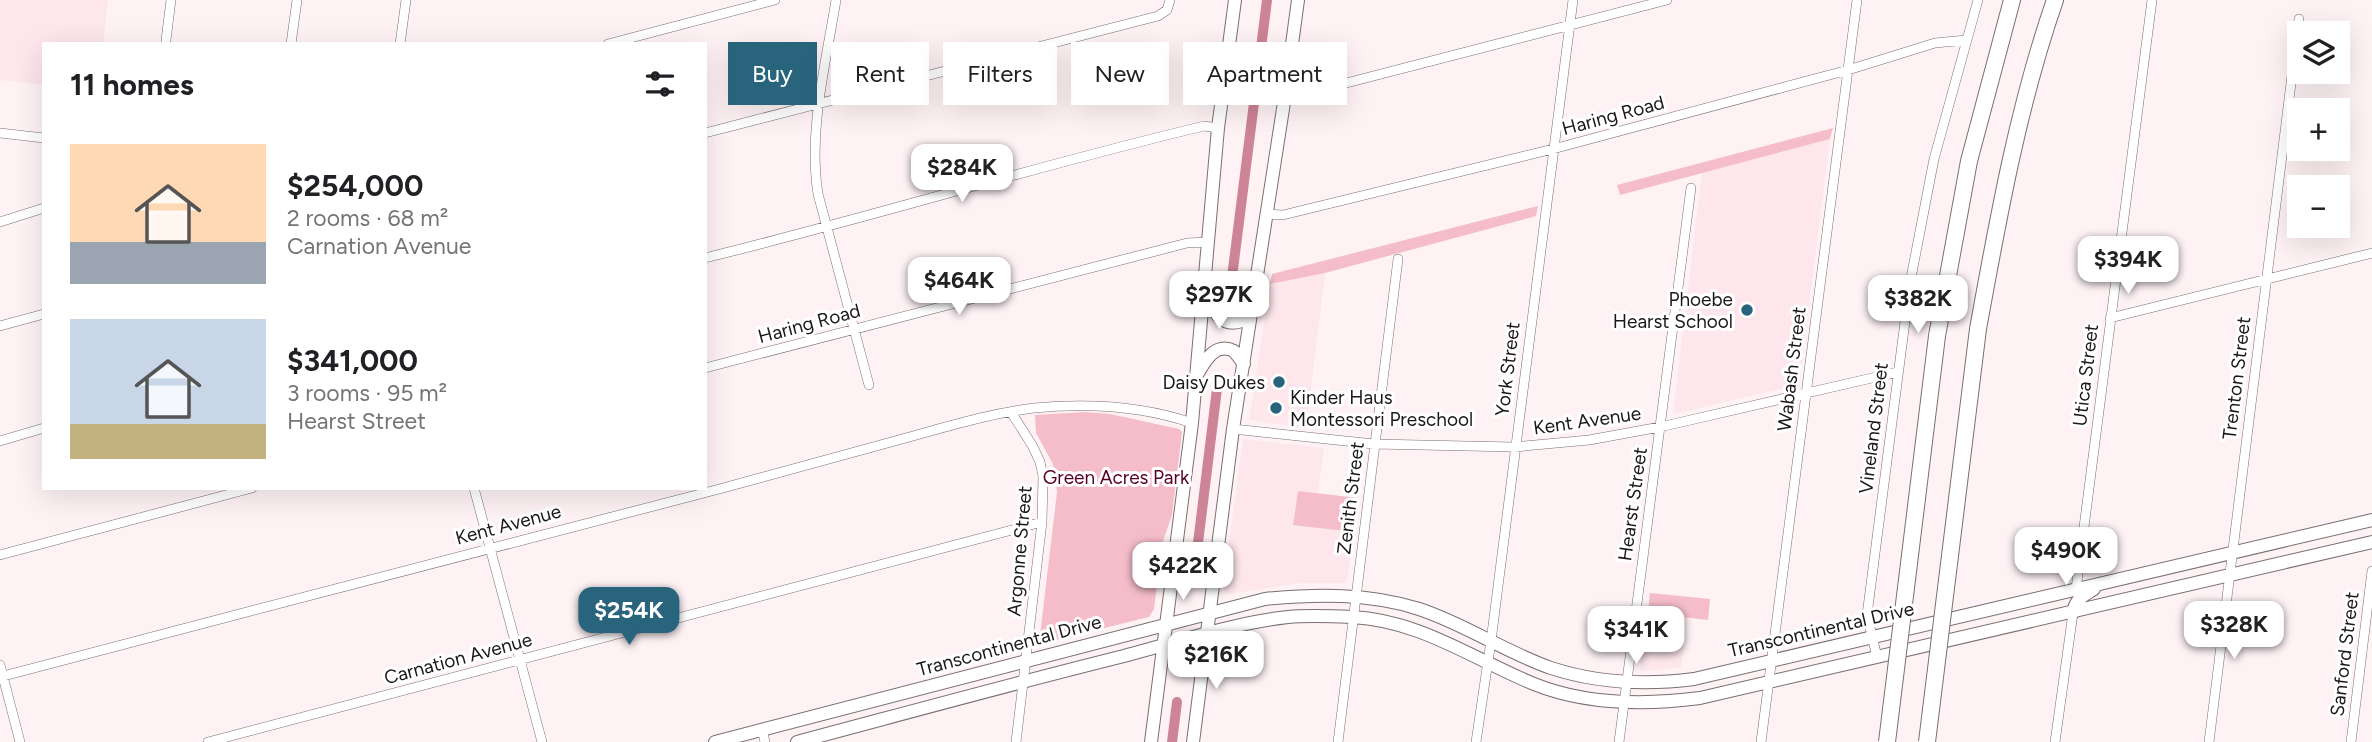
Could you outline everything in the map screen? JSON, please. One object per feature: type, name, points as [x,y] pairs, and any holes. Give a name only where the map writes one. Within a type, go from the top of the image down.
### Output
[{"type":"highway","points":[[1887,742],[1937,336],[1969,161],[2012,0]]},
{"type":"highway","points":[[1927,742],[1978,329],[2005,189],[2054,0]]},
{"type":"street","points":[[166,40],[171,0]]},
{"type":"street","points":[[291,42],[297,0]]},
{"type":"street","points":[[400,42],[406,0]]},
{"type":"street","points":[[616,42],[775,0]]},
{"type":"street","points":[[836,0],[815,133],[814,168],[817,194],[869,385]]},
{"type":"street","points":[[707,131],[1158,16],[1167,10],[1170,0]]},
{"type":"street","points":[[1151,742],[1192,423],[1218,128],[1235,0]]},
{"type":"street","points":[[1292,42],[1298,0]]},
{"type":"street","name":"York Street","points":[[1476,742],[1573,0]]},
{"type":"street","points":[[1347,83],[1667,0]]},
{"type":"street","name":"Wabash Street","points":[[1761,742],[1857,0]]},
{"type":"street","name":"Vineland Street","points":[[1877,657],[1867,615],[1910,283],[1934,159],[1978,0]]},
{"type":"street","name":"Utica Street","points":[[2076,589],[2152,0]]},
{"type":"street","name":"Trenton Street","points":[[2209,742],[2299,19]]},
{"type":"street","name":"Haring Road","points":[[1267,214],[1283,215],[1553,149],[1847,70],[1935,43],[1966,40]]},
{"type":"street","points":[[1193,742],[1233,429],[1284,105]]},
{"type":"street","points":[[707,258],[827,228],[958,189],[1119,146],[1204,126],[1218,128]]},
{"type":"street","points":[[0,133],[42,138]]},
{"type":"street","name":"Hearst Street","points":[[1619,742],[1691,188]]},
{"type":"street","points":[[0,222],[42,209]]},
{"type":"street","name":"Haring Road","points":[[707,367],[1187,243],[1208,242]]},
{"type":"street","points":[[2110,318],[2372,253]]},
{"type":"street","name":"Zenith Street","points":[[1338,742],[1398,259]]},
{"type":"street","points":[[1204,289],[1218,316],[1231,323],[1242,321],[1253,302]]},
{"type":"street","points":[[0,326],[42,315]]},
{"type":"street","points":[[1197,374],[1213,352],[1221,348],[1234,351],[1244,364]]},
{"type":"street","name":"Kent Avenue","points":[[1233,429],[1374,444],[1514,447],[1589,440],[1660,427],[1898,372]]},
{"type":"street","name":"Kent Avenue","points":[[1,676],[956,424],[1011,412],[1071,406],[1104,407],[1177,418],[1192,423]]},
{"type":"street","name":"Argonne Street","points":[[1011,412],[1040,463],[1043,476],[1042,522],[1016,742]]},
{"type":"street","points":[[0,441],[42,429]]},
{"type":"street","points":[[0,555],[244,490]]},
{"type":"street","points":[[475,490],[542,742]]},
{"type":"street","name":"Transcontinental Drive","points":[[715,742],[764,736],[1026,659],[1265,599],[1313,595],[1355,597],[1416,608],[1442,617],[1549,667],[1573,674],[1626,682],[1666,682],[1694,679],[2372,520]]},
{"type":"street","name":"Carnation Avenue","points":[[208,742],[1042,522]]},
{"type":"street","name":"Transcontinental Drive","points":[[797,742],[1024,681],[1289,617],[1373,619],[1432,635],[1535,684],[1567,694],[1624,702],[1664,703],[1700,698],[2372,542]]},
{"type":"street","name":"Sanford Street","points":[[2351,742],[2372,571]]},
{"type":"street","points":[[2056,742],[2076,601],[2098,584]]},
{"type":"street","points":[[0,665],[20,742]]},
{"type":"shaded area","points":[[0,0],[108,0],[103,42],[42,42],[42,85],[0,80]]},
{"type":"shaded area","name":"Phoebe Hearst School","points":[[1830,139],[1799,385],[1673,414],[1702,173]]},
{"type":"shaded area","points":[[1325,273],[1306,428],[1249,420],[1270,284]]},
{"type":"shaded area","points":[[1243,439],[1324,448],[1318,493],[1298,491],[1293,524],[1354,532],[1347,583],[1302,583],[1229,594],[1223,587]]},
{"type":"shaded area","points":[[1648,613],[1687,617],[1681,668],[1640,671]]},
{"type":"green space","points":[[1833,128],[1830,139],[1620,195],[1617,185]]},
{"type":"green space","points":[[1538,206],[1536,216],[1325,273],[1270,284],[1272,274]]},
{"type":"green space","name":"Green Acres Park","points":[[1085,412],[1110,414],[1179,429],[1182,432],[1172,515],[1162,544],[1154,609],[1149,617],[1039,644],[1057,492],[1053,464],[1036,433],[1035,415]]},
{"type":"green space","points":[[1298,491],[1358,498],[1354,532],[1293,525]]},
{"type":"green space","points":[[1650,593],[1710,599],[1708,620],[1648,613]]},
{"type":"waterway","points":[[1231,285],[1267,0]]},
{"type":"waterway","points":[[1197,551],[1217,389]]},
{"type":"waterway","points":[[1172,742],[1177,702]]},
{"type":"place","name":"Phoebe Hearst School","points":[[1747,310]]},
{"type":"place","name":"Daisy Dukes","points":[[1279,382]]},
{"type":"place","name":"Kinder Haus Montessori Preschool","points":[[1276,408]]}]
